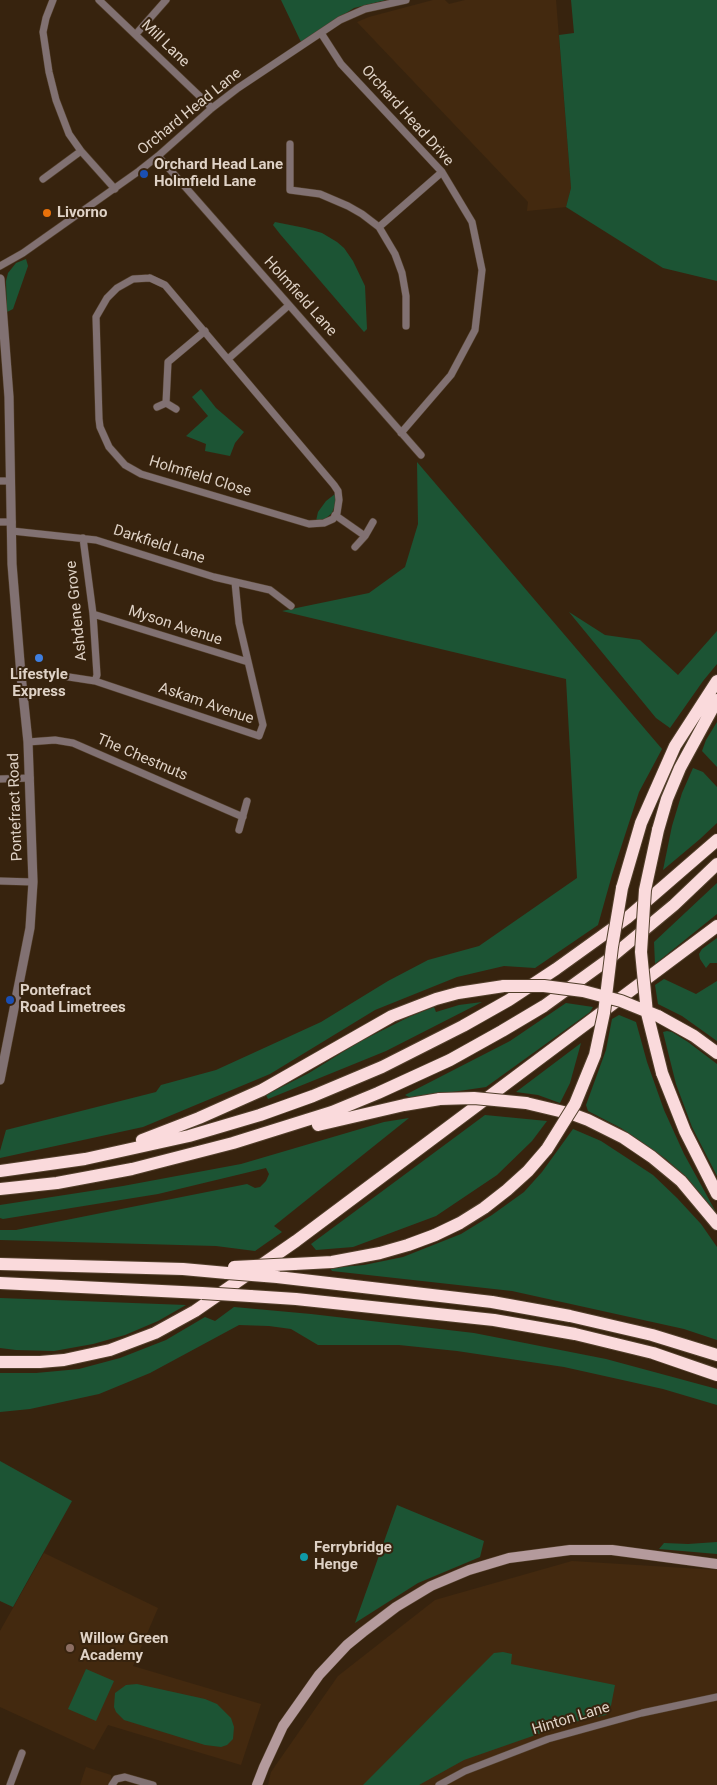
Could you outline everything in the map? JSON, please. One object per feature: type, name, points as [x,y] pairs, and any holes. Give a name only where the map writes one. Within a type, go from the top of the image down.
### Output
[{"type":"highway","points":[[3,1264],[231,1270],[332,1262],[380,1253],[434,1235],[460,1223],[484,1208],[514,1184],[546,1149],[575,1104],[595,1055],[604,1013],[622,888],[636,838],[675,746],[717,681]]},
{"type":"highway","points":[[659,782],[692,727],[717,692]]},
{"type":"highway","points":[[717,700],[680,768],[670,791],[658,830],[645,890],[641,952],[647,1013],[662,1073],[684,1131],[717,1194]]},
{"type":"highway","points":[[1,1171],[85,1159],[171,1141],[260,1115],[334,1088],[414,1052],[509,1000],[584,950],[657,893],[717,840]]},
{"type":"highway","points":[[233,1143],[332,1112],[450,1060],[502,1031],[544,1006],[609,959],[674,905],[717,864]]},
{"type":"highway","points":[[0,1362],[64,1360],[110,1350],[154,1333],[195,1311],[296,1240],[717,926]]},
{"type":"highway","points":[[85,1159],[156,1136],[262,1090],[372,1026],[414,1006],[458,993],[504,986],[544,986],[583,991],[621,1001],[658,1016],[688,1033],[717,1053]]},
{"type":"highway","points":[[0,1189],[57,1183],[132,1169],[233,1143],[404,1105],[440,1099],[474,1098],[526,1103],[557,1109],[580,1117],[624,1138],[652,1157],[680,1181],[717,1224]]},
{"type":"highway","points":[[231,1270],[483,1301],[560,1314],[652,1335],[717,1354]]},
{"type":"highway","points":[[2,1283],[306,1300],[503,1322],[575,1334],[653,1353],[717,1375]]},
{"type":"main road","points":[[257,1785],[287,1720],[306,1692],[332,1660],[347,1645],[396,1607],[432,1586],[470,1570],[509,1558],[570,1550],[612,1550],[717,1564]]},
{"type":"street","points":[[53,0],[43,32],[44,47],[53,91],[62,118],[70,134],[81,151],[115,188]]},
{"type":"street","name":"Mill Lane","points":[[99,0],[212,108]]},
{"type":"street","points":[[136,34],[166,0]]},
{"type":"street","name":"Orchard Head Lane","points":[[0,266],[23,253],[115,188],[158,156],[212,108],[238,88],[321,33],[351,14],[406,0]]},
{"type":"street","name":"Orchard Head Drive","points":[[321,33],[341,64],[442,172],[472,222],[482,270],[475,330],[451,375],[401,433]]},
{"type":"street","points":[[290,144],[290,190],[320,194],[348,206],[378,227],[395,254],[402,273],[406,296],[406,326]]},
{"type":"street","points":[[43,178],[81,151]]},
{"type":"street","name":"Holmfield Lane","points":[[158,156],[421,456]]},
{"type":"street","points":[[378,227],[442,172]]},
{"type":"street","name":"Holmfield Close","points":[[150,278],[157,280],[165,285],[205,331],[338,491],[335,515],[330,521],[309,524],[141,474],[125,465],[109,447],[98,419],[96,317],[107,298],[117,288],[133,279],[150,278]]},
{"type":"street","name":"Pontefract Road","points":[[0,279],[9,387],[12,564],[28,742],[33,882],[30,928],[2,1060],[0,1080]]},
{"type":"street","points":[[228,359],[288,306]]},
{"type":"street","points":[[166,403],[168,362],[205,331]]},
{"type":"street","points":[[157,407],[166,403]]},
{"type":"street","points":[[166,403],[176,409]]},
{"type":"street","points":[[0,480],[11,481]]},
{"type":"street","points":[[335,515],[365,536]]},
{"type":"street","name":"Darkfield Lane","points":[[0,522],[12,526],[96,540],[214,577],[270,590],[291,606]]},
{"type":"street","points":[[355,547],[365,536],[372,522]]},
{"type":"street","name":"Ashdene Grove","points":[[82,538],[94,614],[97,674],[95,681]]},
{"type":"street","name":"Askam Avenue","points":[[21,675],[56,675],[95,681],[259,736],[263,725],[239,623],[235,582]]},
{"type":"street","name":"Myson Avenue","points":[[94,614],[248,662]]},
{"type":"street","name":"The Chestnuts","points":[[28,742],[55,740],[73,743],[243,817]]},
{"type":"street","points":[[0,779],[30,778]]},
{"type":"street","points":[[239,830],[247,801]]},
{"type":"street","points":[[0,881],[33,882]]},
{"type":"street","name":"Hinton Lane","points":[[439,1785],[465,1771],[548,1739],[642,1713],[717,1697]]},
{"type":"street","points":[[10,1785],[22,1752]]},
{"type":"street","points":[[112,1785],[116,1779],[126,1777],[153,1785]]},
{"type":"shaded area","points":[[433,0],[445,0],[449,4],[465,0],[556,0],[571,188],[566,207],[527,211],[528,202],[357,22]]},
{"type":"shaded area","name":"Willow Green Academy","points":[[44,1553],[158,1608],[133,1666],[261,1704],[241,1765],[108,1725],[94,1750],[0,1707],[0,1631]]},
{"type":"shaded area","points":[[572,1561],[717,1570],[717,1785],[268,1785],[271,1772],[338,1676],[435,1600]]},
{"type":"shaded area","points":[[86,1767],[111,1775],[112,1785],[80,1785]]},
{"type":"green space","points":[[281,0],[386,0],[354,8],[301,42]]},
{"type":"green space","points":[[571,0],[717,0],[717,281],[663,268],[566,207],[571,188],[559,35],[574,33]]},
{"type":"green space","points":[[275,222],[322,233],[344,248],[353,261],[365,286],[367,329],[364,332],[280,234],[273,225]]},
{"type":"green space","points":[[26,259],[28,266],[13,309],[7,312],[6,281],[8,273],[16,263]]},
{"type":"green space","points":[[201,389],[216,408],[244,432],[235,443],[230,456],[205,451],[206,444],[186,436],[208,416],[192,397]]},
{"type":"green space","points":[[417,462],[662,749],[639,792],[598,925],[535,968],[504,966],[457,977],[375,1010],[270,1074],[143,1127],[0,1158],[6,1130],[156,1092],[161,1085],[216,1070],[321,1022],[388,981],[428,960],[479,946],[577,878],[566,679],[282,611],[369,593],[405,567],[418,524]]},
{"type":"green space","points":[[335,494],[335,505],[332,513],[325,519],[316,521],[318,512],[326,501]]},
{"type":"green space","points":[[569,612],[605,635],[640,640],[678,675],[717,631],[717,664],[670,728],[656,718]]},
{"type":"green space","points":[[717,722],[717,767],[702,751],[706,740]]},
{"type":"green space","points":[[693,768],[703,772],[717,787],[717,823],[663,870],[672,826],[682,793]]},
{"type":"green space","points":[[717,883],[717,914],[655,964],[654,942]]},
{"type":"green space","points":[[717,938],[717,963],[710,963],[706,968],[699,954],[702,949]]},
{"type":"green space","points":[[664,979],[696,994],[717,981],[717,1041],[682,1016],[658,1004],[655,985]]},
{"type":"green space","points":[[482,1002],[386,1051],[268,1099],[266,1095],[309,1073],[359,1042],[409,1017],[434,1007],[436,1012],[459,1005]]},
{"type":"green space","points":[[566,1003],[593,1007],[590,1012],[486,1087],[411,1098],[405,1095],[510,1041]]},
{"type":"green space","points":[[619,1015],[636,1022],[647,1062],[664,1110],[684,1154],[717,1214],[686,1177],[666,1159],[621,1128],[588,1111],[586,1105],[606,1050],[612,1019]]},
{"type":"green space","points":[[667,1031],[688,1042],[717,1064],[717,1176],[692,1127],[676,1084],[663,1032]]},
{"type":"green space","points":[[581,1043],[570,1083],[560,1103],[538,1095],[516,1092]]},
{"type":"green space","points":[[485,1115],[547,1121],[532,1141],[497,1175],[436,1216],[353,1247],[316,1250],[311,1244]]},
{"type":"green space","points":[[409,1118],[274,1226],[282,1232],[255,1251],[216,1246],[0,1240],[0,1230],[16,1230],[247,1184],[255,1188],[260,1187],[266,1181],[269,1174],[266,1168],[158,1194],[3,1219],[0,1218],[0,1205],[123,1186],[241,1164],[384,1122]]},
{"type":"green space","points":[[573,1129],[601,1141],[653,1175],[701,1224],[717,1247],[717,1340],[684,1329],[512,1291],[332,1271],[330,1268],[364,1265],[403,1257],[461,1234],[524,1192],[542,1172]]},
{"type":"green space","points":[[0,1298],[186,1305],[158,1321],[125,1335],[93,1344],[54,1351],[16,1350],[0,1348]]},
{"type":"green space","points":[[234,1307],[474,1333],[606,1359],[717,1389],[717,1405],[663,1389],[564,1367],[457,1351],[399,1345],[318,1345],[291,1329],[239,1325],[150,1373],[99,1394],[30,1409],[0,1412],[0,1373],[36,1373],[79,1369],[120,1358],[166,1340],[205,1317],[215,1321]]},
{"type":"green space","points":[[0,1461],[72,1501],[13,1607],[0,1601]]},
{"type":"green space","points":[[397,1505],[484,1541],[480,1557],[418,1583],[355,1623]]},
{"type":"green space","points":[[717,1542],[717,1554],[659,1549],[664,1543]]},
{"type":"green space","points":[[494,1653],[512,1654],[511,1664],[615,1685],[610,1711],[606,1715],[570,1723],[464,1760],[419,1785],[363,1785]]},
{"type":"green space","points":[[86,1669],[114,1681],[96,1721],[68,1709]]},
{"type":"green space","points":[[137,1684],[205,1699],[217,1704],[231,1718],[234,1727],[233,1739],[227,1745],[221,1747],[205,1745],[124,1720],[114,1707],[115,1693],[126,1685]]},
{"type":"place","name":"Orchard Head Lane Holmfield Lane","points":[[144,174]]},
{"type":"place","name":"Livorno","points":[[47,213]]},
{"type":"place","name":"Lifestyle Express","points":[[39,658]]},
{"type":"place","name":"Pontefract Road Limetrees","points":[[10,1000]]},
{"type":"place","name":"Ferrybridge Henge","points":[[304,1557]]},
{"type":"place","name":"Willow Green Academy","points":[[70,1648]]}]
